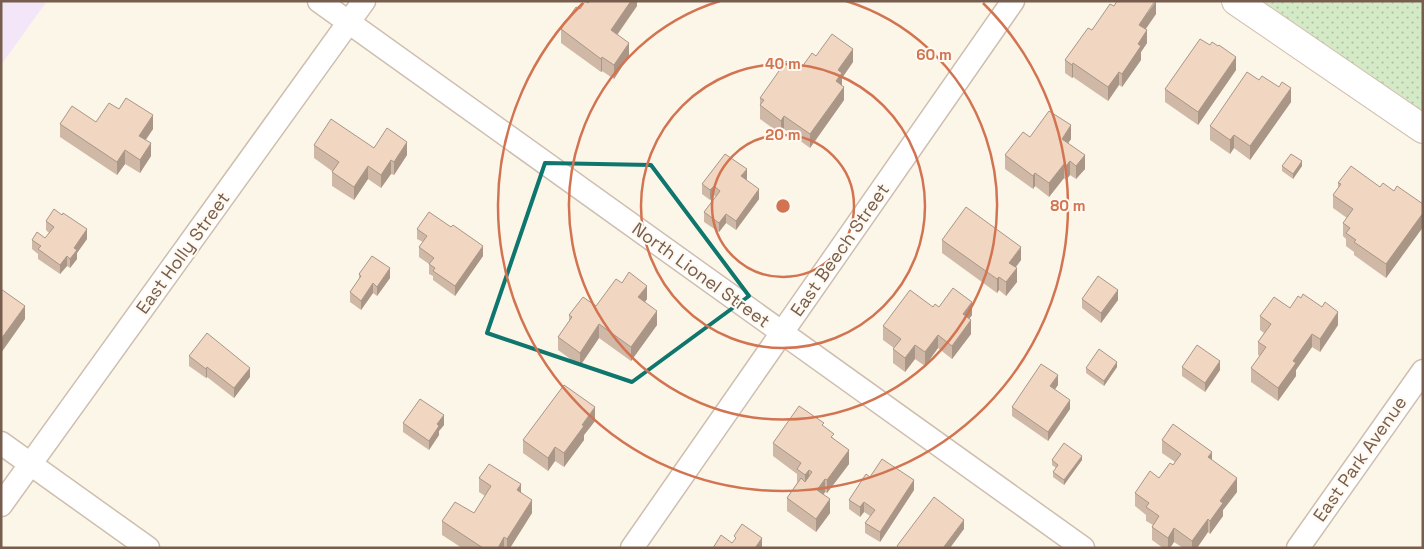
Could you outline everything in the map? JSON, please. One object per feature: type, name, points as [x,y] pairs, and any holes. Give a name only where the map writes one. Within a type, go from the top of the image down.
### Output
[{"type":"main road","points":[[1236,1],[1423,130]]},
{"type":"street","name":"North Lionel Street","points":[[319,1],[1083,548]]},
{"type":"street","name":"East Holly Street","points":[[1,505],[364,1]]},
{"type":"street","name":"East Beech Street","points":[[632,548],[1012,1]]},
{"type":"street","name":"East Park Avenue","points":[[1298,548],[1423,371]]},
{"type":"street","points":[[1,443],[148,548]]},
{"type":"highlighted area","points":[[545,163],[651,165],[749,296],[632,382],[487,333]]},
{"type":"shaded area","points":[[1,1],[47,1],[1,65]]},
{"type":"green space","points":[[1236,1],[1423,1],[1423,129]]},
{"type":"building","points":[[585,1],[588,3],[590,1],[631,1],[611,30],[629,43],[614,65],[602,57],[601,59],[561,29],[576,7],[580,9]]},
{"type":"building","points":[[1117,1],[1155,1],[1139,25],[1147,30],[1138,44],[1141,46],[1122,74],[1119,72],[1108,87],[1073,63],[1072,65],[1065,60],[1088,28],[1092,30],[1110,4],[1114,6]]},
{"type":"building","points":[[832,34],[853,49],[838,70],[842,73],[836,81],[844,87],[810,134],[784,116],[781,121],[760,105],[764,100],[760,98],[786,61],[799,71],[812,53],[816,56]]},
{"type":"building","points":[[1200,39],[1210,45],[1212,42],[1219,45],[1236,57],[1198,112],[1165,89]]},
{"type":"building","points":[[1247,72],[1259,80],[1262,76],[1279,87],[1282,82],[1291,88],[1250,146],[1234,135],[1230,140],[1210,126]]},
{"type":"building","points":[[126,98],[153,115],[139,136],[151,143],[140,160],[125,150],[117,162],[60,124],[72,106],[96,122],[109,103],[119,109]]},
{"type":"building","points":[[1049,111],[1071,125],[1062,139],[1085,155],[1076,166],[1070,161],[1066,166],[1064,164],[1049,183],[1035,173],[1033,176],[1005,155],[1023,132],[1030,137]]},
{"type":"building","points":[[331,119],[374,148],[387,128],[407,142],[394,162],[391,160],[381,175],[368,166],[354,187],[332,172],[339,162],[314,145]]},
{"type":"building","points":[[725,154],[747,169],[741,176],[759,189],[736,221],[726,214],[719,223],[704,212],[720,191],[714,186],[710,190],[702,184]]},
{"type":"building","points":[[1291,154],[1302,161],[1293,174],[1282,166]]},
{"type":"building","points":[[1351,166],[1380,187],[1383,183],[1394,191],[1397,186],[1423,204],[1423,213],[1386,264],[1354,242],[1356,240],[1346,233],[1350,228],[1343,223],[1353,209],[1333,195],[1341,184],[1338,183]]},
{"type":"building","points":[[966,207],[1021,247],[1009,263],[1017,268],[1006,282],[999,277],[997,279],[942,240]]},
{"type":"building","points":[[54,209],[87,229],[74,248],[77,250],[70,259],[67,256],[60,265],[38,249],[41,246],[32,240],[37,232],[45,238],[54,227],[46,221]]},
{"type":"building","points":[[429,212],[451,227],[453,225],[483,246],[455,286],[433,271],[435,268],[429,264],[434,258],[419,247],[427,236],[417,229]]},
{"type":"building","points":[[372,256],[390,268],[377,287],[373,283],[361,301],[350,292],[361,276],[359,274]]},
{"type":"building","points":[[629,272],[647,286],[638,297],[657,311],[631,347],[599,324],[580,353],[558,337],[572,317],[569,315],[583,297],[596,306],[616,279],[622,283]]},
{"type":"building","points":[[1098,276],[1118,290],[1101,313],[1082,299]]},
{"type":"building","points":[[953,288],[972,302],[963,314],[971,320],[952,346],[938,335],[925,352],[915,345],[905,358],[893,349],[901,339],[883,326],[910,290],[933,307],[935,304],[939,307]]},
{"type":"building","points":[[1,289],[25,306],[1,339]]},
{"type":"building","points":[[1303,294],[1322,307],[1325,302],[1338,312],[1320,339],[1312,334],[1293,361],[1296,363],[1278,388],[1251,368],[1266,347],[1258,342],[1271,324],[1260,316],[1274,297],[1290,308],[1298,296],[1301,298]]},
{"type":"building","points":[[207,333],[250,368],[234,388],[189,356]]},
{"type":"building","points":[[1197,345],[1220,361],[1205,383],[1182,367]]},
{"type":"building","points":[[1099,349],[1117,362],[1104,381],[1086,368]]},
{"type":"building","points":[[1041,364],[1058,375],[1050,386],[1070,400],[1048,432],[1012,407]]},
{"type":"building","points":[[564,385],[595,407],[564,453],[555,447],[548,458],[523,440]]},
{"type":"building","points":[[420,399],[444,415],[437,424],[439,426],[429,441],[403,423]]},
{"type":"building","points":[[799,406],[824,423],[822,425],[834,434],[831,437],[849,450],[827,480],[825,479],[817,490],[830,499],[816,519],[787,498],[801,478],[805,482],[812,472],[809,470],[805,475],[797,469],[801,463],[773,443]]},
{"type":"building","points":[[1173,424],[1212,452],[1208,457],[1237,478],[1220,501],[1223,503],[1210,521],[1208,519],[1192,541],[1174,528],[1168,538],[1152,527],[1159,516],[1146,507],[1149,503],[1135,493],[1150,471],[1159,478],[1170,463],[1173,465],[1181,454],[1162,440]]},
{"type":"building","points":[[1064,443],[1082,456],[1064,480],[1053,472],[1058,465],[1052,460]]},
{"type":"building","points":[[882,459],[914,480],[880,532],[865,523],[875,510],[864,502],[860,507],[849,500],[866,474],[870,477]]},
{"type":"building","points":[[489,464],[521,484],[517,490],[532,500],[507,539],[504,537],[498,548],[483,548],[442,521],[455,502],[474,513],[491,486],[479,478]]},
{"type":"building","points":[[934,497],[964,520],[943,548],[899,548],[897,546]]},
{"type":"building","points":[[742,524],[762,538],[755,548],[713,548],[721,535],[732,543]]}]
